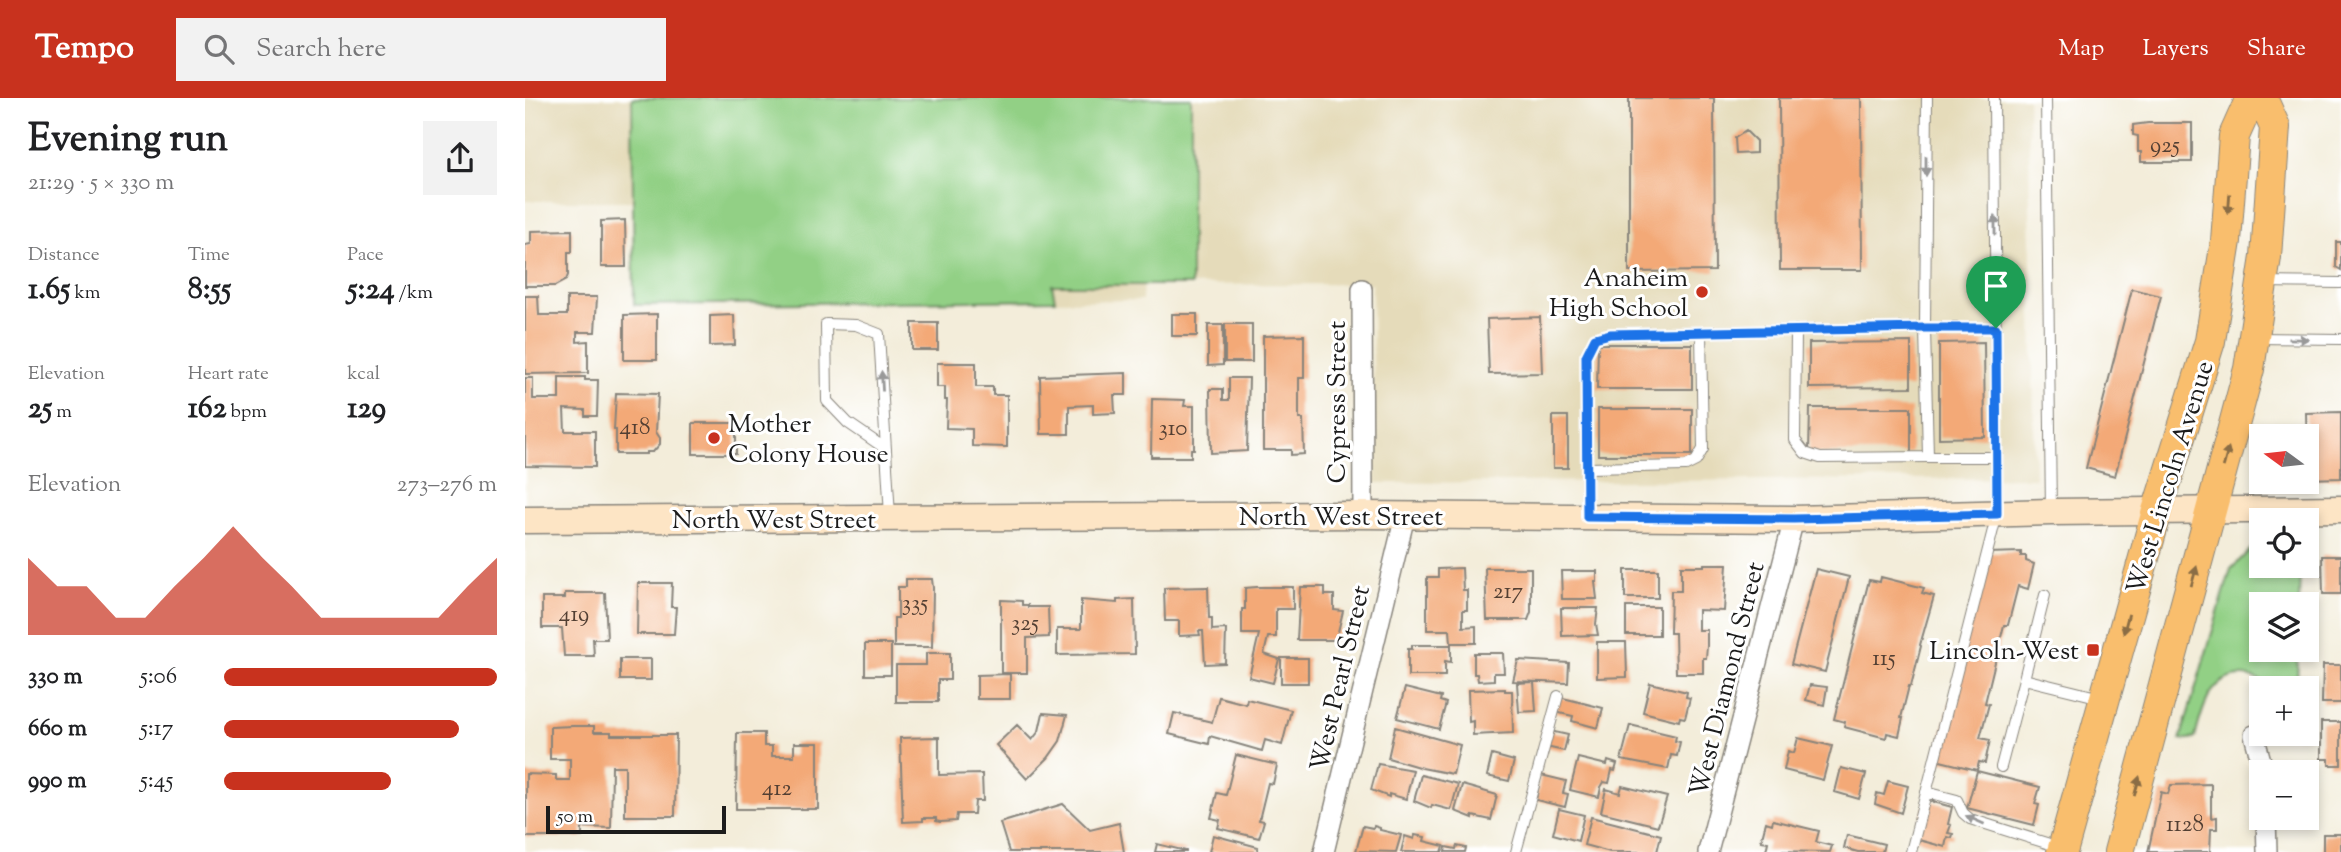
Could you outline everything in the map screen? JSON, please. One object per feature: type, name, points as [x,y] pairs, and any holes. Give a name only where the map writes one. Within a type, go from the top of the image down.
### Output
[{"type":"main road","name":"West Lincoln Avenue","points":[[2063,850],[2157,511],[2210,341],[2227,241],[2234,136],[2252,98]]},
{"type":"main road","name":"West Lincoln Avenue","points":[[2119,852],[2249,369],[2266,257],[2275,127],[2262,98]]},
{"type":"street","name":"Cypress Street","points":[[1362,289],[1363,515]]},
{"type":"street","name":"North West Street","points":[[525,520],[1363,515],[1794,519],[2051,512],[2341,509]]},
{"type":"street","name":"West Pearl Street","points":[[1324,852],[1405,516]]},
{"type":"street","name":"West Diamond Street","points":[[1709,852],[1794,519]]},
{"type":"street","points":[[2266,830],[2267,852]]},
{"type":"lane","points":[[1927,98],[1925,328],[1928,457]]},
{"type":"lane","points":[[1911,852],[1997,514],[1994,98]]},
{"type":"lane","points":[[2046,98],[2051,512]]},
{"type":"lane","points":[[2263,282],[2341,283]]},
{"type":"lane","points":[[886,449],[848,423],[827,401],[826,324],[856,325],[879,334],[886,449],[890,518]]},
{"type":"lane","points":[[1587,517],[1586,356],[1595,338],[1610,334],[1996,328]]},
{"type":"lane","points":[[1796,330],[1795,440],[1805,453],[1820,458],[1996,457]]},
{"type":"lane","points":[[1587,468],[1686,466],[1696,461],[1703,449],[1701,332]]},
{"type":"lane","points":[[2254,338],[2341,339]]},
{"type":"lane","points":[[2001,767],[2045,595]]},
{"type":"lane","points":[[2024,679],[2105,699]]},
{"type":"lane","points":[[1516,852],[1558,696]]},
{"type":"lane","points":[[1926,792],[1957,800],[1963,813],[1970,819],[2063,850]]},
{"type":"shaded area","name":"Anaheim High School","points":[[525,98],[2028,98],[2035,478],[1375,483],[1372,284],[1143,285],[1142,300],[634,305],[633,201],[525,201]]},
{"type":"green space","points":[[632,98],[1191,98],[1191,285],[1052,285],[1055,300],[634,305]]},
{"type":"green space","points":[[2249,551],[2249,578],[2300,578],[2299,592],[2249,592],[2249,662],[2298,662],[2297,676],[2244,676],[2223,681],[2215,688],[2204,706],[2195,738],[2180,740],[2231,569]]},
{"type":"building","points":[[1629,98],[1714,98],[1715,271],[1629,272]]},
{"type":"building","points":[[1779,98],[1861,98],[1862,270],[1780,270]]},
{"type":"building","points":[[2192,123],[2192,162],[2141,162],[2138,136],[2133,135],[2133,125]]},
{"type":"building","points":[[1746,131],[1756,141],[1756,153],[1736,154],[1735,138]]},
{"type":"building","points":[[625,220],[626,267],[601,267],[601,221]]},
{"type":"building","points":[[572,230],[572,252],[568,252],[566,280],[555,286],[525,286],[525,245],[531,244],[531,231]]},
{"type":"building","points":[[2336,242],[2341,242],[2341,270],[2336,267]]},
{"type":"building","points":[[2132,289],[2161,296],[2115,476],[2086,468]]},
{"type":"building","points":[[525,296],[538,296],[539,315],[567,315],[567,297],[597,297],[595,332],[577,332],[577,342],[588,341],[588,373],[525,374]]},
{"type":"building","points":[[657,314],[657,360],[624,360],[624,315]]},
{"type":"building","points":[[1172,314],[1197,314],[1197,336],[1172,336]]},
{"type":"building","points":[[734,315],[735,345],[710,346],[710,316]]},
{"type":"building","points":[[1540,317],[1542,373],[1489,374],[1487,319]]},
{"type":"building","points":[[912,323],[938,323],[938,350],[912,350]]},
{"type":"building","points":[[1225,324],[1252,324],[1252,362],[1225,362]]},
{"type":"building","points":[[1208,325],[1223,325],[1223,365],[1208,366]]},
{"type":"building","points":[[1304,335],[1304,378],[1299,378],[1299,419],[1303,419],[1304,454],[1291,455],[1291,450],[1263,450],[1263,336]]},
{"type":"building","points":[[1911,342],[1911,387],[1809,388],[1809,343]]},
{"type":"building","points":[[1984,342],[1985,437],[1939,438],[1939,343]]},
{"type":"building","points":[[1598,344],[1692,344],[1692,389],[1597,389]]},
{"type":"building","points":[[937,363],[976,363],[976,387],[993,387],[993,395],[1007,395],[1007,447],[972,446],[972,429],[946,428],[947,400],[945,387],[937,387]]},
{"type":"building","points":[[1126,373],[1126,395],[1114,395],[1115,413],[1093,414],[1093,405],[1069,406],[1069,434],[1041,434],[1040,376]]},
{"type":"building","points":[[559,377],[598,380],[597,416],[585,416],[585,410],[564,409],[565,431],[595,431],[595,467],[525,466],[525,378],[533,378],[533,399],[559,399]]},
{"type":"building","points":[[1229,378],[1249,378],[1247,451],[1211,453],[1210,389],[1223,389],[1223,400],[1229,400]]},
{"type":"building","points":[[616,393],[658,394],[656,432],[660,444],[653,452],[616,454]]},
{"type":"building","points":[[1152,399],[1185,400],[1184,406],[1194,406],[1194,449],[1191,449],[1191,457],[1151,457]]},
{"type":"building","points":[[1810,408],[1911,408],[1911,453],[1809,453]]},
{"type":"building","points":[[1598,409],[1692,409],[1692,455],[1598,455]]},
{"type":"building","points":[[2341,412],[2341,478],[2319,479],[2319,424],[2306,424],[2306,413]]},
{"type":"building","points":[[1553,416],[1568,416],[1568,468],[1553,468]]},
{"type":"building","name":"Mother Colony House","points":[[693,423],[736,423],[736,454],[693,454]]},
{"type":"building","points":[[2021,552],[2021,556],[2026,556],[2026,561],[2034,564],[2028,589],[2018,586],[2008,625],[2004,625],[1985,703],[1989,704],[1980,738],[1990,740],[1985,763],[1979,762],[1977,770],[1936,760],[1987,553]]},
{"type":"building","points":[[2322,556],[2341,556],[2341,594],[2323,594]]},
{"type":"building","points":[[1727,564],[1724,611],[1698,610],[1698,630],[1707,630],[1703,673],[1676,673],[1675,633],[1670,633],[1671,591],[1681,591],[1681,566]]},
{"type":"building","points":[[1462,568],[1463,590],[1467,590],[1467,610],[1463,610],[1463,627],[1476,626],[1476,643],[1451,643],[1450,630],[1427,630],[1427,577],[1438,577],[1438,569]]},
{"type":"building","points":[[1485,568],[1531,568],[1531,612],[1528,620],[1487,620]]},
{"type":"building","points":[[1816,569],[1849,577],[1825,672],[1791,664]]},
{"type":"building","points":[[1625,570],[1658,570],[1658,598],[1625,598]]},
{"type":"building","points":[[1561,571],[1597,571],[1597,599],[1562,599]]},
{"type":"building","points":[[1881,577],[1924,588],[1922,593],[1934,596],[1901,718],[1899,736],[1887,733],[1886,738],[1844,727],[1845,722],[1834,719],[1869,580],[1880,582]]},
{"type":"building","points":[[906,579],[932,579],[932,647],[894,647],[898,587],[906,587]]},
{"type":"building","points":[[638,583],[672,583],[671,607],[676,607],[674,634],[637,634]]},
{"type":"building","points":[[1208,587],[1212,630],[1226,629],[1225,663],[1205,664],[1203,631],[1199,631],[1200,635],[1179,636],[1179,621],[1165,621],[1164,588]]},
{"type":"building","points":[[1293,587],[1293,609],[1276,609],[1276,637],[1268,637],[1264,654],[1279,659],[1273,683],[1249,677],[1259,634],[1242,634],[1242,609],[1245,609],[1245,588]]},
{"type":"building","points":[[1300,587],[1325,587],[1325,595],[1334,595],[1334,610],[1343,611],[1336,640],[1297,640]]},
{"type":"building","points":[[565,593],[605,593],[607,639],[593,639],[594,656],[564,656],[562,628],[542,628],[542,598],[565,598]]},
{"type":"building","points":[[1134,599],[1135,654],[1057,655],[1057,629],[1081,629],[1081,600],[1117,603],[1117,600]]},
{"type":"building","points":[[1001,600],[1022,601],[1022,605],[1028,607],[1048,607],[1049,637],[1027,638],[1027,673],[1001,673]]},
{"type":"building","points":[[1626,607],[1659,607],[1659,635],[1626,635]]},
{"type":"building","points":[[1561,608],[1598,608],[1598,635],[1562,636]]},
{"type":"building","points":[[1597,642],[1626,642],[1627,677],[1597,678]]},
{"type":"building","points":[[865,644],[891,644],[891,675],[865,675]]},
{"type":"building","points":[[1412,645],[1451,645],[1451,662],[1445,661],[1445,676],[1408,676],[1408,649],[1412,649]]},
{"type":"building","points":[[926,653],[950,653],[950,680],[938,680],[938,702],[896,702],[896,665],[926,665]]},
{"type":"building","points":[[1474,653],[1503,653],[1504,673],[1494,673],[1494,680],[1478,681],[1477,674],[1474,674]]},
{"type":"building","points":[[1281,658],[1308,658],[1308,683],[1281,683]]},
{"type":"building","points":[[620,659],[651,659],[651,680],[620,680]]},
{"type":"building","points":[[1518,660],[1569,663],[1568,683],[1513,681]]},
{"type":"building","points":[[2323,665],[2341,665],[2341,703],[2322,703]]},
{"type":"building","points":[[1010,674],[1010,699],[977,699],[977,675]]},
{"type":"building","points":[[1534,682],[1536,711],[1519,712],[1517,683]]},
{"type":"building","points":[[1650,683],[1687,692],[1686,697],[1690,698],[1685,718],[1680,717],[1679,721],[1643,712]]},
{"type":"building","points":[[1810,685],[1827,687],[1824,705],[1806,700]]},
{"type":"building","points":[[1405,688],[1441,697],[1440,701],[1446,703],[1439,729],[1397,718]]},
{"type":"building","points":[[1468,690],[1512,691],[1513,733],[1473,735],[1473,721],[1469,722]]},
{"type":"building","points":[[1219,697],[1246,704],[1247,699],[1291,710],[1282,745],[1265,740],[1262,751],[1210,736],[1209,744],[1169,734],[1174,713],[1212,722]]},
{"type":"building","points":[[1559,697],[1603,708],[1598,728],[1572,721],[1573,716],[1555,712]]},
{"type":"building","points":[[1043,713],[1067,715],[1060,741],[1027,779],[996,745],[1017,725],[1032,740],[1039,731]]},
{"type":"building","points":[[2321,722],[2341,722],[2341,765],[2329,765],[2329,759],[2321,759]]},
{"type":"building","points":[[1630,725],[1676,736],[1675,741],[1680,742],[1677,756],[1671,755],[1668,769],[1621,760]]},
{"type":"building","points":[[594,726],[594,732],[611,732],[611,735],[676,735],[675,816],[625,816],[625,766],[612,766],[611,828],[582,827],[582,837],[526,837],[526,774],[556,775],[556,780],[570,780],[570,759],[550,759],[550,727]]},
{"type":"building","points":[[1395,727],[1460,745],[1453,774],[1388,758]]},
{"type":"building","points":[[1550,731],[1568,735],[1564,751],[1546,747]]},
{"type":"building","points":[[737,733],[764,733],[764,746],[772,746],[772,756],[794,756],[794,743],[818,743],[818,809],[736,809]]},
{"type":"building","points":[[939,737],[939,775],[982,774],[983,801],[975,801],[974,814],[957,814],[956,821],[940,822],[936,821],[936,818],[923,818],[923,821],[903,822],[900,738]]},
{"type":"building","points":[[1798,738],[1832,746],[1823,780],[1784,770],[1788,751],[1794,753]]},
{"type":"building","points":[[1236,755],[1277,765],[1273,784],[1268,783],[1259,820],[1264,821],[1259,838],[1218,828],[1220,820],[1211,818],[1217,793],[1226,795]]},
{"type":"building","points":[[1492,755],[1514,761],[1509,781],[1487,776]]},
{"type":"building","points":[[1578,758],[1607,765],[1608,761],[1617,764],[1615,771],[1612,770],[1609,783],[1604,782],[1601,787],[1599,797],[1570,790]]},
{"type":"building","points":[[1378,764],[1413,770],[1406,799],[1389,794],[1389,797],[1371,790]]},
{"type":"building","points":[[1841,768],[1866,774],[1859,799],[1835,792]]},
{"type":"building","points":[[1977,771],[2040,787],[2035,804],[2039,805],[2034,825],[1967,808]]},
{"type":"building","points":[[1421,775],[1458,784],[1451,810],[1432,805],[1431,808],[1414,801]]},
{"type":"building","points":[[1541,775],[1566,781],[1563,793],[1568,794],[1565,807],[1536,800]]},
{"type":"building","points":[[1888,781],[1908,786],[1901,813],[1875,804],[1877,793],[1884,795]]},
{"type":"building","points":[[2211,784],[2211,818],[2217,817],[2217,829],[2211,829],[2210,852],[2148,852],[2161,792],[2168,794],[2171,785]]},
{"type":"building","points":[[1462,785],[1497,795],[1491,820],[1473,818],[1455,811]]},
{"type":"building","points":[[1622,786],[1667,797],[1658,826],[1601,812],[1606,789],[1620,793]]},
{"type":"building","points":[[1926,800],[1952,807],[1948,833],[1953,834],[1952,838],[1947,837],[1945,847],[1915,839]]},
{"type":"building","points":[[1063,804],[1090,830],[1119,823],[1124,852],[1009,852],[1000,823]]},
{"type":"building","points":[[1559,809],[1584,815],[1578,841],[1553,834]]},
{"type":"building","points":[[1591,817],[1661,835],[1657,852],[1610,852],[1584,845]]},
{"type":"building","points":[[1773,820],[1819,831],[1816,842],[1832,846],[1830,852],[1766,851],[1768,842],[1761,841],[1766,822],[1772,824]]},
{"type":"building","points":[[1363,826],[1374,826],[1401,835],[1396,852],[1356,851]]},
{"type":"building","points":[[2323,834],[2341,834],[2341,852],[2323,852]]},
{"type":"building","points":[[1213,835],[1258,847],[1257,852],[1209,852]]},
{"type":"building","points":[[1415,835],[1425,837],[1424,841],[1444,846],[1442,852],[1401,852],[1405,836],[1414,839]]},
{"type":"building","points":[[1847,835],[1884,844],[1882,852],[1858,852],[1844,848]]},
{"type":"building","points":[[1157,844],[1186,851],[1186,852],[1155,852]]},
{"type":"building","points":[[1457,846],[1466,848],[1465,852],[1445,852],[1446,847],[1456,849]]},
{"type":"place","name":"Anaheim High School","points":[[1702,292]]},
{"type":"place","name":"Mother Colony House","points":[[714,438]]},
{"type":"place","name":"Lincoln-West","points":[[2093,650]]},
{"type":"route","points":[[1996,328],[1997,514],[1794,519],[1587,517],[1586,356],[1595,338],[1610,334],[1996,328]]}]
